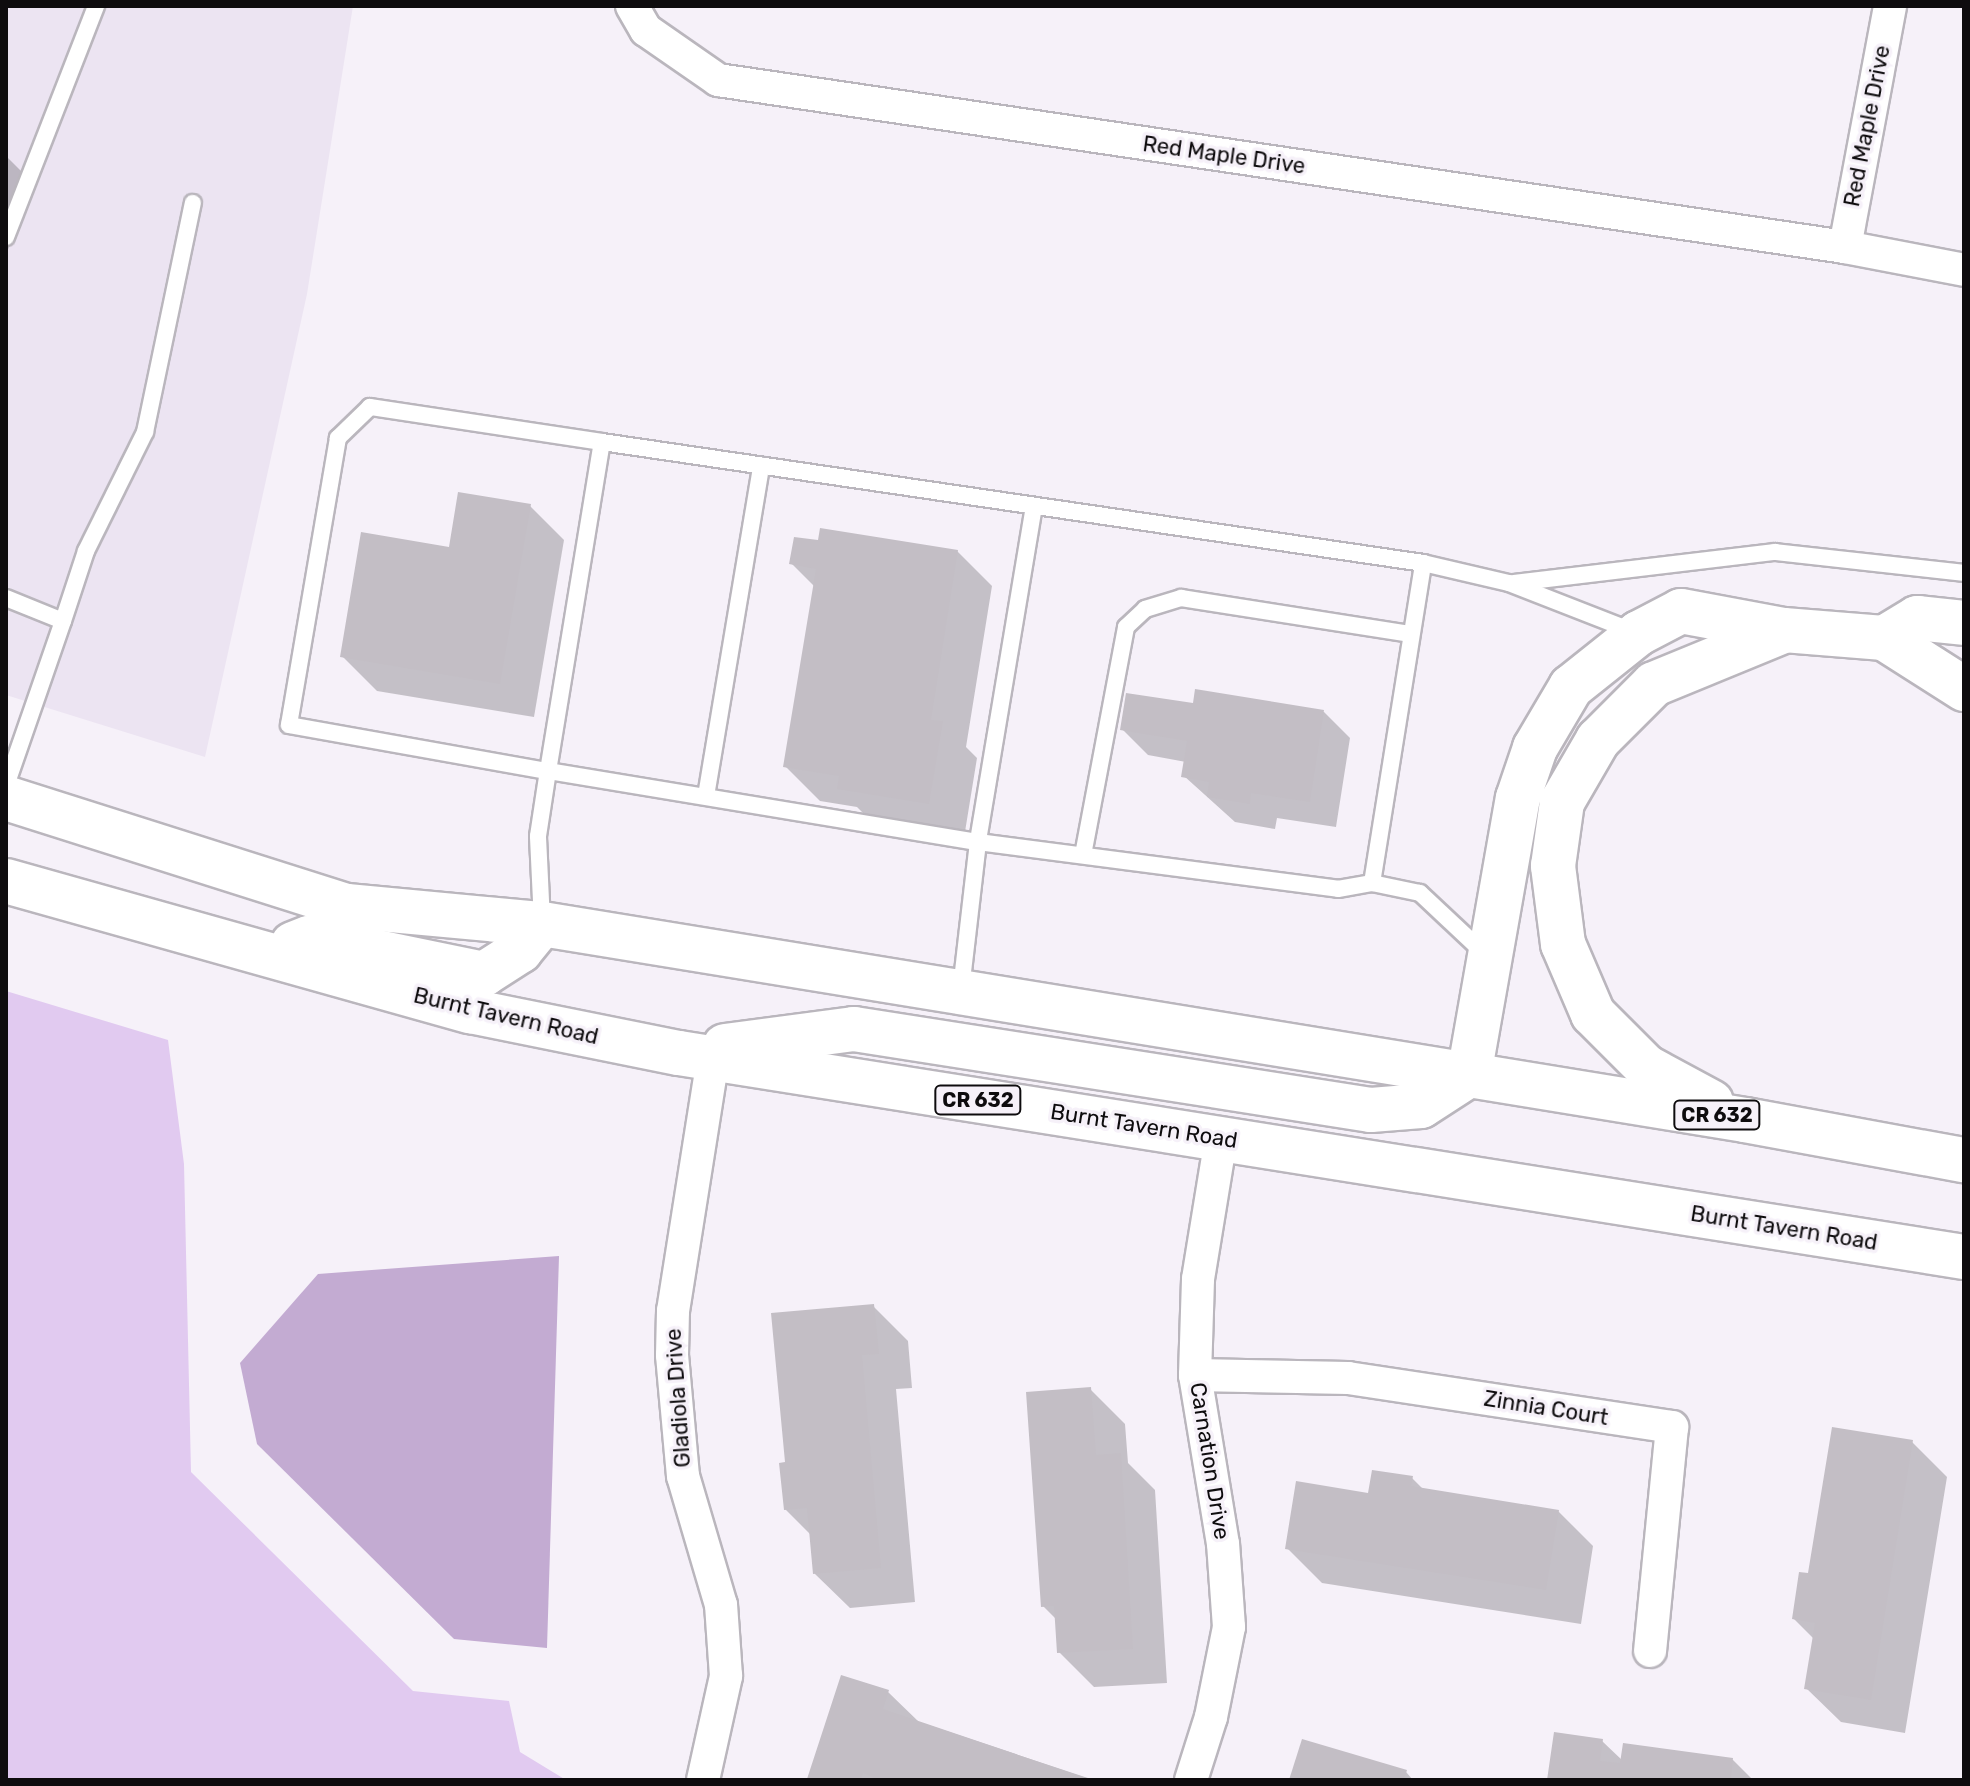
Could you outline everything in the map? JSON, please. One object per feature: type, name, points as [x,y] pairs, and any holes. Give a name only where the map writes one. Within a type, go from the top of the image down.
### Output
[{"type":"main road","points":[[696,1055],[854,1029],[1371,1110],[1421,1106],[1469,1075],[1487,956],[1518,798],[1535,748],[1571,687],[1639,633],[1681,611],[1784,630],[1884,638],[1964,689]]},
{"type":"main road","points":[[1884,638],[1917,618],[1964,623]]},
{"type":"main road","points":[[1745,1120],[1646,1067],[1593,1014],[1563,944],[1553,866],[1562,802],[1598,740],[1654,684],[1784,630]]},
{"type":"main road","name":"CR 632","points":[[6,798],[347,906],[542,924],[1745,1120],[1964,1160]]},
{"type":"main road","name":"Burnt Tavern Road","points":[[6,881],[470,1011],[696,1055],[1964,1257]]},
{"type":"main road","points":[[265,955],[309,938],[484,974],[520,951],[542,924]]},
{"type":"street","name":"Red Maple Drive","points":[[632,6],[646,30],[674,54],[718,80],[1845,247],[1964,270]]},
{"type":"street","name":"Red Maple Drive","points":[[1845,247],[1890,6]]},
{"type":"street","name":"Gladiola Drive","points":[[696,1055],[673,1311],[672,1355],[683,1476],[721,1605],[725,1661],[703,1780]]},
{"type":"street","name":"Carnation Drive","points":[[1191,1780],[1211,1717],[1229,1627],[1223,1544],[1195,1375],[1198,1279],[1221,1139]]},
{"type":"street","name":"Zinnia Court","points":[[1195,1375],[1348,1378],[1672,1427],[1650,1651]]},
{"type":"lane","points":[[6,237],[96,6]]},
{"type":"lane","points":[[6,786],[86,551],[145,432],[193,203]]},
{"type":"lane","points":[[1487,956],[1420,893],[1372,883],[1338,889],[978,842],[289,725],[338,438],[370,407],[1423,563],[1509,583],[1639,633]]},
{"type":"lane","points":[[542,924],[538,836],[602,442]]},
{"type":"lane","points":[[706,796],[761,466]]},
{"type":"lane","points":[[961,992],[978,842],[1034,506]]},
{"type":"lane","points":[[1509,583],[1775,552],[1964,573]]},
{"type":"lane","points":[[1372,883],[1423,563]]},
{"type":"lane","points":[[6,598],[63,621]]},
{"type":"lane","points":[[1083,855],[1126,627],[1145,609],[1181,598],[1411,634]]},
{"type":"shaded area","points":[[6,6],[353,6],[307,294],[205,757],[6,695]]},
{"type":"shaded area","points":[[6,991],[168,1040],[184,1164],[191,1472],[413,1691],[509,1701],[520,1752],[566,1780],[6,1780]]},
{"type":"shaded area","points":[[559,1256],[547,1648],[454,1639],[257,1444],[240,1363],[318,1274]]},
{"type":"building","points":[[458,492],[531,504],[500,684],[340,657],[361,532],[449,547]]},
{"type":"building","points":[[820,528],[958,550],[931,720],[943,721],[929,804],[837,789],[839,776],[783,767],[816,569],[789,564],[794,537],[818,540]]},
{"type":"building","points":[[1195,689],[1324,710],[1310,802],[1251,793],[1250,804],[1207,797],[1209,782],[1181,777],[1187,741],[1120,730],[1126,693],[1193,703]]},
{"type":"building","points":[[874,1304],[879,1354],[862,1355],[881,1568],[813,1574],[807,1508],[784,1510],[779,1463],[785,1462],[771,1313]]},
{"type":"building","points":[[1091,1387],[1096,1455],[1121,1453],[1133,1649],[1057,1653],[1054,1606],[1041,1607],[1026,1392]]},
{"type":"building","points":[[1832,1427],[1913,1440],[1871,1700],[1804,1689],[1815,1623],[1792,1619],[1799,1572],[1808,1573]]},
{"type":"building","points":[[1372,1470],[1413,1476],[1411,1486],[1559,1510],[1546,1590],[1285,1549],[1296,1481],[1368,1493]]},
{"type":"building","points":[[841,1675],[889,1690],[883,1709],[1092,1780],[877,1780],[863,1773],[861,1780],[807,1779]]},
{"type":"building","points":[[1554,1732],[1603,1739],[1600,1761],[1620,1763],[1623,1743],[1733,1758],[1731,1780],[1547,1780]]},
{"type":"building","points":[[1302,1739],[1407,1770],[1404,1780],[1289,1780]]}]
